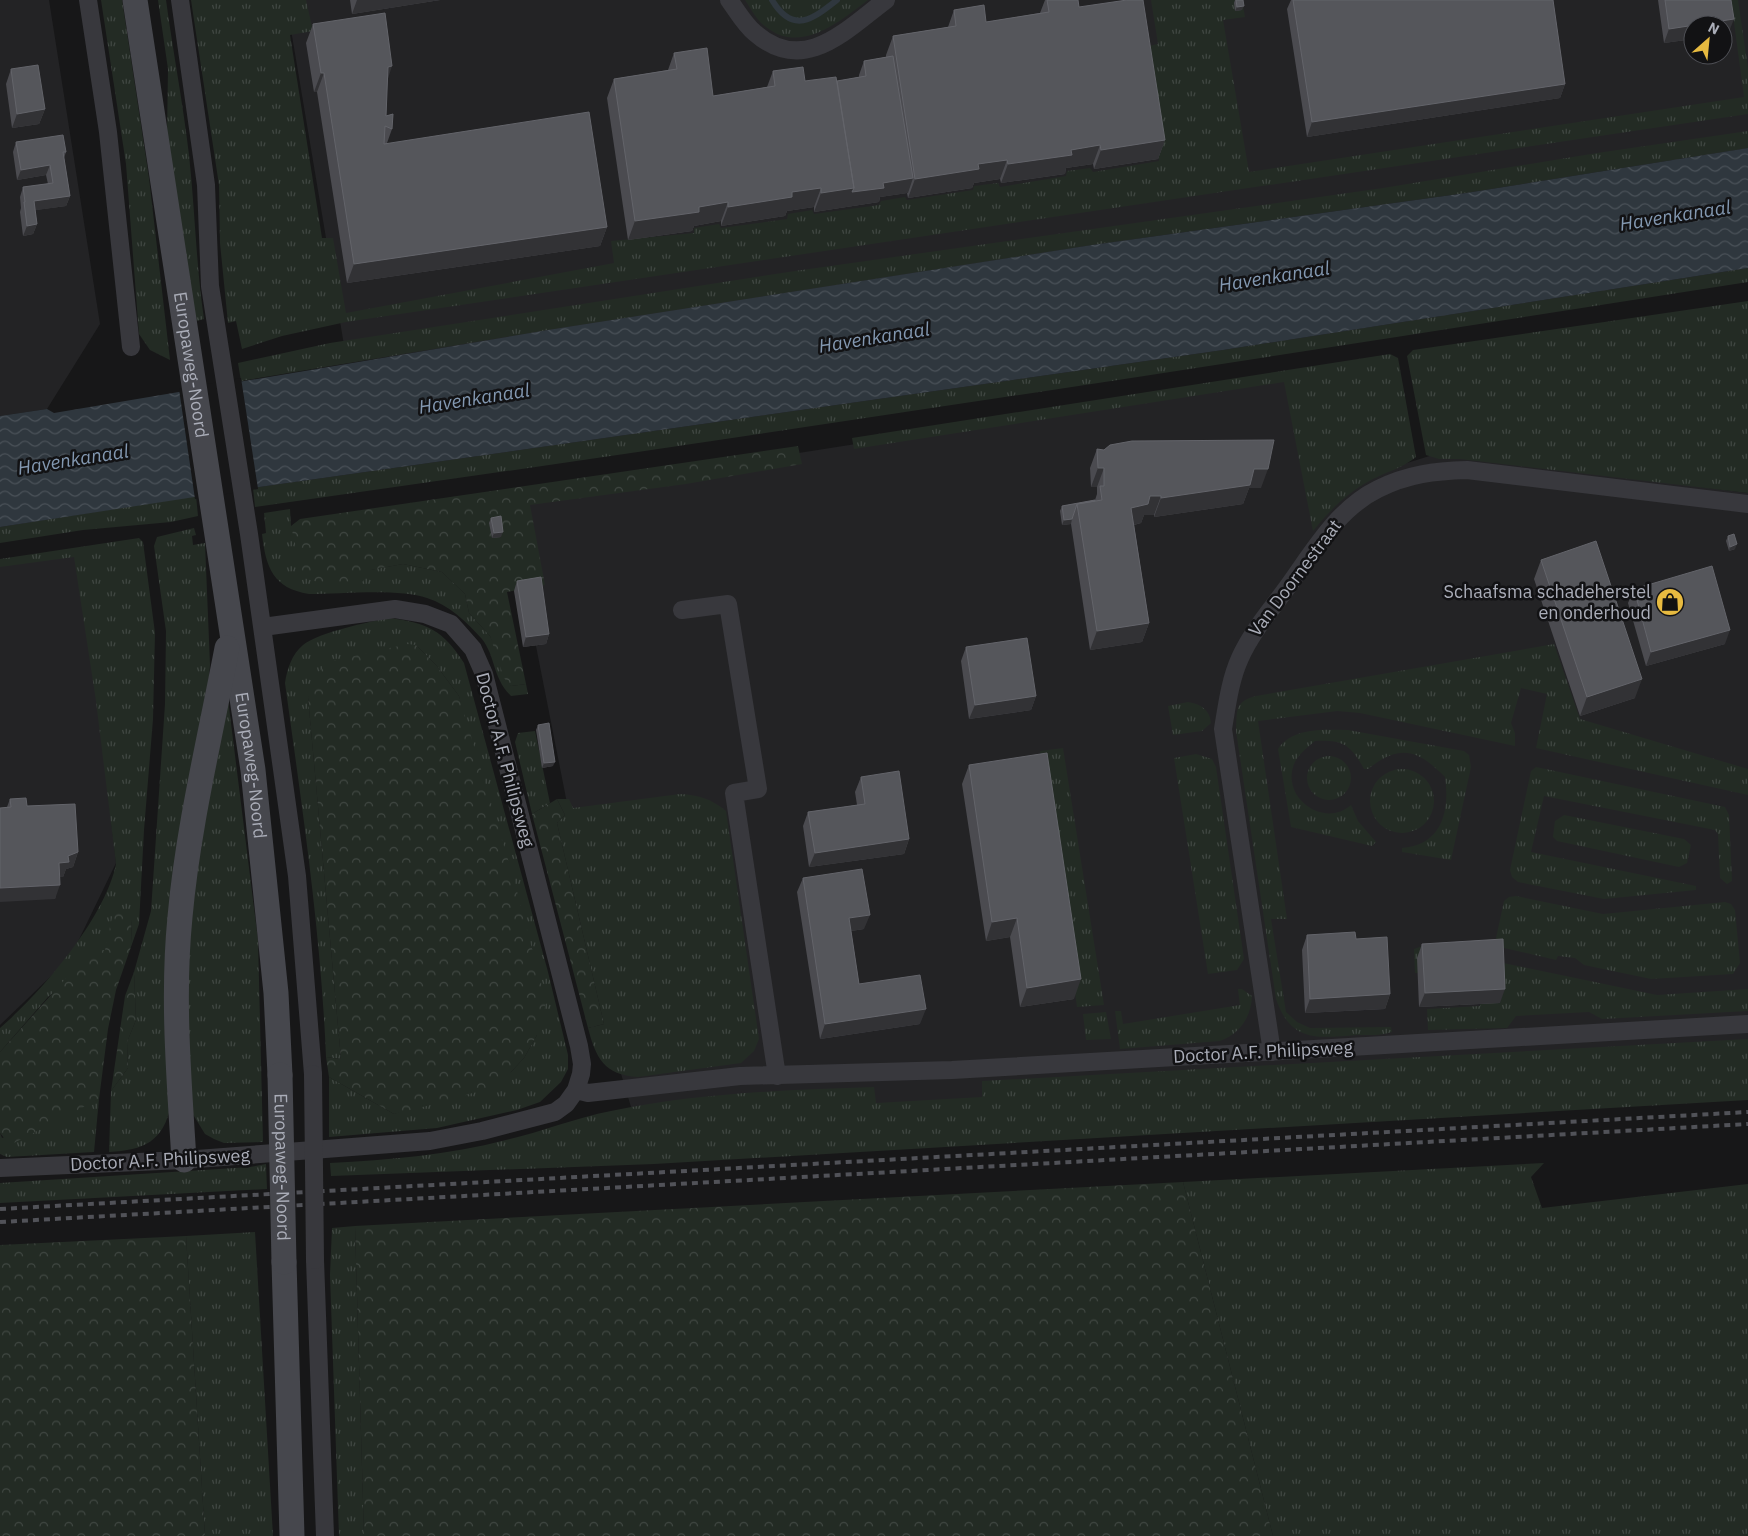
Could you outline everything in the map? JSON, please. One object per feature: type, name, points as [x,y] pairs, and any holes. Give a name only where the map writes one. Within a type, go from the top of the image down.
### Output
[{"type":"main road","name":"Europaweg-Noord","points":[[135,0],[216,540],[253,770],[265,879],[276,993],[280,1075],[292,1536]]},
{"type":"main road","points":[[184,1160],[177,1053],[177,970],[180,918],[190,833],[231,631]]},
{"type":"street","points":[[88,0],[108,132],[131,347]]},
{"type":"street","name":"Europaweg-Noord","points":[[180,0],[206,185],[210,286],[250,534],[297,876],[313,1074],[315,1260],[325,1536]]},
{"type":"street","points":[[728,0],[753,32],[777,48],[791,52],[825,46],[886,0]]},
{"type":"street","name":"Van Doornestraat","points":[[1272,1052],[1223,729],[1232,682],[1249,639],[1334,523],[1354,503],[1377,489],[1406,477],[1436,471],[1467,470],[1748,504]]},
{"type":"street","points":[[682,610],[728,604],[758,789],[734,792],[777,1076]]},
{"type":"street","name":"Doctor A.F. Philipsweg","points":[[0,1168],[184,1160],[430,1141],[482,1131],[555,1112],[566,1104],[576,1090],[582,1064],[579,1046],[484,674],[473,650],[451,624],[425,614],[394,609],[263,627]]},
{"type":"street","name":"Doctor A.F. Philipsweg","points":[[576,1090],[588,1093],[740,1076],[952,1070],[1748,1024]]},
{"type":"shaded area","points":[[0,0],[49,0],[100,324],[47,409],[0,416]]},
{"type":"shaded area","points":[[286,0],[1748,0],[1748,148],[1092,245],[347,363]]},
{"type":"shaded area","points":[[1295,375],[1346,491],[1391,468],[1439,453],[1748,493],[1748,1099],[646,1157],[619,1067],[507,499]]},
{"type":"shaded area","points":[[80,550],[116,863],[70,958],[0,1025],[0,561]]},
{"type":"green space","points":[[101,0],[122,0],[149,178],[170,360],[150,350],[139,334],[126,164]]},
{"type":"green space","points":[[158,0],[166,0],[189,155],[204,319],[196,321],[167,135],[168,69]]},
{"type":"green space","points":[[191,0],[306,0],[313,31],[290,35],[322,238],[333,238],[346,313],[614,263],[611,241],[694,233],[694,228],[719,224],[721,228],[787,219],[788,214],[812,210],[814,214],[879,205],[881,201],[905,197],[907,200],[973,190],[974,186],[998,183],[1000,187],[1066,176],[1067,171],[1090,168],[1093,172],[1159,161],[1146,68],[1149,46],[1158,44],[1151,0],[1242,0],[1245,17],[1223,20],[1249,172],[1744,97],[1731,0],[1738,0],[1748,68],[1748,114],[346,322],[282,336],[242,349],[236,321],[228,323],[220,243],[219,185]]},
{"type":"green space","points":[[745,0],[868,0],[820,32],[793,38],[779,35],[766,27],[754,15]]},
{"type":"green space","points":[[1748,131],[1748,148],[1466,193],[1092,245],[548,330],[241,381],[238,363],[330,343],[795,271],[1383,188],[1597,153]]},
{"type":"green space","points":[[1748,268],[1748,282],[1002,398],[255,507],[253,488],[1223,350]]},
{"type":"green space","points":[[1748,301],[1748,493],[1460,459],[1439,459],[1426,455],[1407,356],[1413,350]]},
{"type":"green space","points":[[1390,354],[1398,358],[1416,457],[1354,490],[1332,509],[1313,531],[1284,382],[854,449],[852,438]]},
{"type":"green space","points":[[798,446],[802,464],[686,484],[530,505],[545,585],[507,592],[526,684],[511,686],[504,678],[490,636],[469,613],[465,594],[442,572],[403,564],[371,570],[360,585],[325,585],[303,577],[291,526],[300,519]]},
{"type":"green space","points":[[196,496],[198,516],[171,522],[83,530],[0,543],[0,527]]},
{"type":"green space","points":[[290,509],[291,526],[370,570],[403,564],[442,572],[465,594],[469,613],[490,636],[511,686],[526,684],[528,694],[511,696],[500,682],[490,653],[482,639],[457,615],[435,601],[415,595],[386,592],[309,594],[287,587],[279,581],[269,566],[266,557],[262,534],[266,533],[264,513]]},
{"type":"green space","points":[[194,528],[196,535],[192,536],[193,545],[205,543],[210,665],[171,1105],[163,1128],[150,1142],[132,1149],[109,1152],[111,1091],[128,1068],[127,1042],[136,1020],[134,972],[151,911],[165,704],[166,631],[154,546],[157,537]]},
{"type":"green space","points":[[139,538],[143,542],[155,633],[153,719],[139,924],[132,944],[131,919],[105,950],[48,997],[0,1052],[0,1028],[34,995],[69,953],[99,907],[110,885],[116,864],[96,701],[74,557],[0,567],[0,559]]},
{"type":"green space","points":[[390,618],[414,622],[433,630],[449,643],[464,663],[548,972],[568,1055],[568,1069],[561,1082],[540,1102],[517,1110],[437,1128],[329,1137],[329,1077],[394,1114],[511,1072],[524,1058],[537,1035],[459,696],[436,665],[416,645],[308,697],[341,1059],[326,1057],[324,1010],[315,916],[285,683],[287,672],[296,653],[311,640],[357,625]]},
{"type":"green space","points":[[408,644],[416,645],[436,665],[459,696],[513,876],[546,1002],[537,1035],[524,1058],[494,1086],[451,1100],[394,1114],[329,1077],[326,1057],[341,1059],[308,697],[317,673],[331,661]]},
{"type":"green space","points":[[1554,644],[1580,719],[1748,769],[1748,795],[1536,748],[1547,694],[1521,688],[1511,723],[1515,733],[1515,746],[1360,713],[1337,711],[1258,721],[1287,919],[1271,919],[1286,1012],[1297,1022],[1310,1028],[1391,1027],[1392,1032],[1379,1035],[1318,1037],[1298,1031],[1282,1013],[1276,999],[1236,731],[1237,713],[1240,704],[1256,696]]},
{"type":"green space","points":[[228,699],[258,940],[263,1142],[224,1143],[214,1139],[205,1134],[189,1108],[185,999],[190,893]]},
{"type":"green space","points":[[1188,702],[1204,708],[1209,715],[1211,723],[1202,731],[1173,735],[1168,706]]},
{"type":"green space","points":[[1319,730],[1348,730],[1464,751],[1469,755],[1471,767],[1451,860],[1402,852],[1402,848],[1416,845],[1435,833],[1444,814],[1446,802],[1445,777],[1426,760],[1408,753],[1390,756],[1368,769],[1364,769],[1345,745],[1332,741],[1315,741],[1296,760],[1292,773],[1293,785],[1298,796],[1306,805],[1316,811],[1340,812],[1351,805],[1358,821],[1376,842],[1372,846],[1291,827],[1278,749],[1284,742],[1300,733]]},
{"type":"green space","points":[[535,731],[550,803],[532,814],[515,742],[518,733]]},
{"type":"green space","points":[[1063,748],[1104,1005],[1077,1007],[1040,751]]},
{"type":"green space","points":[[1196,754],[1212,759],[1216,767],[1244,959],[1237,970],[1208,974],[1174,758]]},
{"type":"green space","points":[[1329,756],[1341,760],[1347,766],[1351,778],[1347,790],[1341,796],[1329,800],[1317,796],[1311,790],[1307,778],[1311,766],[1317,760]]},
{"type":"green space","points":[[1536,767],[1725,807],[1729,815],[1732,881],[1727,884],[1720,878],[1718,834],[1715,830],[1544,796],[1531,852],[1696,886],[1696,890],[1604,899],[1518,882],[1512,877],[1510,870],[1531,771]]},
{"type":"green space","points":[[1396,769],[1408,769],[1425,778],[1432,789],[1434,801],[1432,813],[1425,824],[1408,833],[1396,833],[1384,828],[1375,819],[1370,807],[1370,795],[1375,783],[1384,774]]},
{"type":"green space","points":[[680,794],[705,798],[726,811],[759,1039],[754,1051],[741,1063],[638,1077],[626,1076],[609,1069],[603,1063],[594,1048],[588,1028],[604,1024],[557,823],[565,815],[557,799],[569,799],[573,808]]},
{"type":"green space","points":[[557,799],[565,815],[557,823],[604,1024],[588,1028],[532,814]]},
{"type":"green space","points":[[1564,815],[1684,839],[1691,845],[1687,863],[1679,867],[1557,841],[1553,837],[1555,821]]},
{"type":"green space","points":[[1516,896],[1603,914],[1725,902],[1731,904],[1735,910],[1740,963],[1733,974],[1651,979],[1584,965],[1575,958],[1558,956],[1556,960],[1504,948],[1497,944],[1496,938],[1504,901],[1509,897]]},
{"type":"green space","points":[[119,910],[127,913],[131,919],[132,944],[116,990],[108,1029],[99,1099],[10,1145],[0,1133],[0,1052],[85,957],[98,950],[105,950],[113,913]]},
{"type":"green space","points":[[1422,946],[1657,995],[1748,989],[1748,1011],[1602,1019],[1589,1012],[1516,1016],[1507,1028],[1428,1030],[1427,1009],[1480,1006],[1478,971],[1415,973],[1414,949]]},
{"type":"green space","points":[[134,972],[136,1020],[127,1042],[128,1068],[111,1091],[125,996]]},
{"type":"green space","points":[[1238,989],[1242,989],[1252,996],[1251,1004],[1243,1024],[1227,1038],[1220,1041],[1120,1049],[1115,1011],[1121,1011],[1123,1024],[1240,1005]]},
{"type":"green space","points":[[1106,1012],[1111,1039],[1086,1040],[1083,1014]]},
{"type":"green space","points":[[1748,1039],[1748,1100],[654,1164],[331,1176],[330,1163],[397,1158],[462,1150],[519,1137],[584,1117],[611,1111],[709,1096],[874,1087],[876,1103],[982,1097],[982,1081]]},
{"type":"green space","points":[[99,1099],[94,1152],[7,1157],[0,1154],[0,1133],[2,1138]]},
{"type":"green space","points":[[1544,1163],[1531,1177],[1542,1208],[1748,1184],[1748,1536],[1273,1536],[1183,1182]]},
{"type":"green space","points":[[266,1164],[267,1189],[0,1203],[0,1183],[250,1167]]},
{"type":"green space","points":[[1183,1182],[1273,1536],[364,1536],[355,1226]]},
{"type":"green space","points":[[355,1226],[364,1536],[339,1536],[330,1275],[332,1228]]},
{"type":"green space","points":[[255,1232],[273,1536],[205,1536],[186,1236]]},
{"type":"green space","points":[[186,1236],[205,1536],[0,1536],[0,1245]]},
{"type":"water","name":"Havenkanaal","points":[[1748,148],[1748,268],[1223,350],[253,488],[0,527],[0,416],[47,409],[54,413],[548,330],[1092,245],[1466,193]]},
{"type":"pier","points":[[241,378],[258,489],[195,499],[179,389]]},
{"type":"building","points":[[1047,0],[1078,0],[1079,7],[1127,0],[1143,0],[1165,140],[1101,150],[1100,145],[1071,150],[1072,155],[1008,164],[1007,160],[978,164],[979,169],[915,179],[893,36],[956,26],[954,10],[984,5],[986,22],[1049,12]]},
{"type":"building","points":[[1236,0],[1243,0],[1244,6],[1237,7]]},
{"type":"building","points":[[1293,0],[1553,0],[1565,84],[1312,122]]},
{"type":"building","points":[[1665,0],[1731,0],[1734,19],[1733,15],[1683,15],[1683,27],[1669,29]]},
{"type":"building","points":[[385,13],[392,66],[388,67],[386,116],[393,114],[392,129],[385,126],[384,144],[589,112],[607,227],[354,264],[324,73],[321,73],[313,24]]},
{"type":"building","points":[[707,48],[713,96],[775,86],[773,71],[803,67],[805,81],[836,77],[854,188],[821,193],[821,188],[792,192],[792,197],[728,207],[728,202],[699,207],[699,212],[635,221],[614,79],[677,69],[674,53]]},
{"type":"building","points":[[893,56],[913,178],[883,183],[884,188],[852,192],[854,188],[837,81],[866,76],[864,61]]},
{"type":"building","points":[[38,65],[45,109],[17,114],[11,69]]},
{"type":"building","points":[[63,135],[66,152],[63,152],[70,196],[34,201],[37,224],[27,226],[23,187],[53,183],[50,165],[21,170],[16,142]]},
{"type":"building","points":[[1274,440],[1268,469],[1254,469],[1250,485],[1161,498],[1161,496],[1150,496],[1148,504],[1131,508],[1149,623],[1097,631],[1077,504],[1102,500],[1100,486],[1104,486],[1104,468],[1098,468],[1097,449],[1104,450],[1110,445],[1132,441]]},
{"type":"building","points":[[1095,500],[1077,504],[1072,519],[1064,520],[1062,506]]},
{"type":"building","points":[[501,516],[503,532],[494,533],[491,518]]},
{"type":"building","points":[[1734,534],[1737,544],[1730,547],[1728,536]]},
{"type":"building","points":[[1596,541],[1642,679],[1587,697],[1541,560]]},
{"type":"building","points":[[1712,566],[1730,630],[1651,652],[1634,589]]},
{"type":"building","points":[[541,577],[549,634],[526,637],[517,581]]},
{"type":"building","points":[[1027,638],[1036,696],[975,705],[966,647]]},
{"type":"building","points":[[549,723],[555,762],[544,763],[538,725]]},
{"type":"building","points":[[1047,753],[1081,979],[1027,988],[1017,918],[992,922],[969,765]]},
{"type":"building","points":[[899,771],[909,839],[815,853],[808,812],[865,804],[861,777]]},
{"type":"building","points":[[26,798],[27,806],[75,804],[78,852],[68,856],[69,862],[59,863],[60,885],[0,888],[0,808],[11,807],[10,799]]},
{"type":"building","points":[[862,869],[870,915],[849,918],[859,984],[920,975],[926,1009],[825,1024],[803,878]]},
{"type":"building","points":[[1355,932],[1356,939],[1387,937],[1390,994],[1310,999],[1307,935]]},
{"type":"building","points":[[1503,939],[1505,989],[1425,993],[1422,944]]},
{"type":"waterway","points":[[772,0],[780,11],[795,20],[811,18],[837,0]]},
{"type":"railway","points":[[0,1209],[1748,1112]]},
{"type":"railway","points":[[0,1222],[1748,1124]]},
{"type":"place","name":"Schaafsma schadeherstel en onderhoud","points":[[1670,602]]}]
